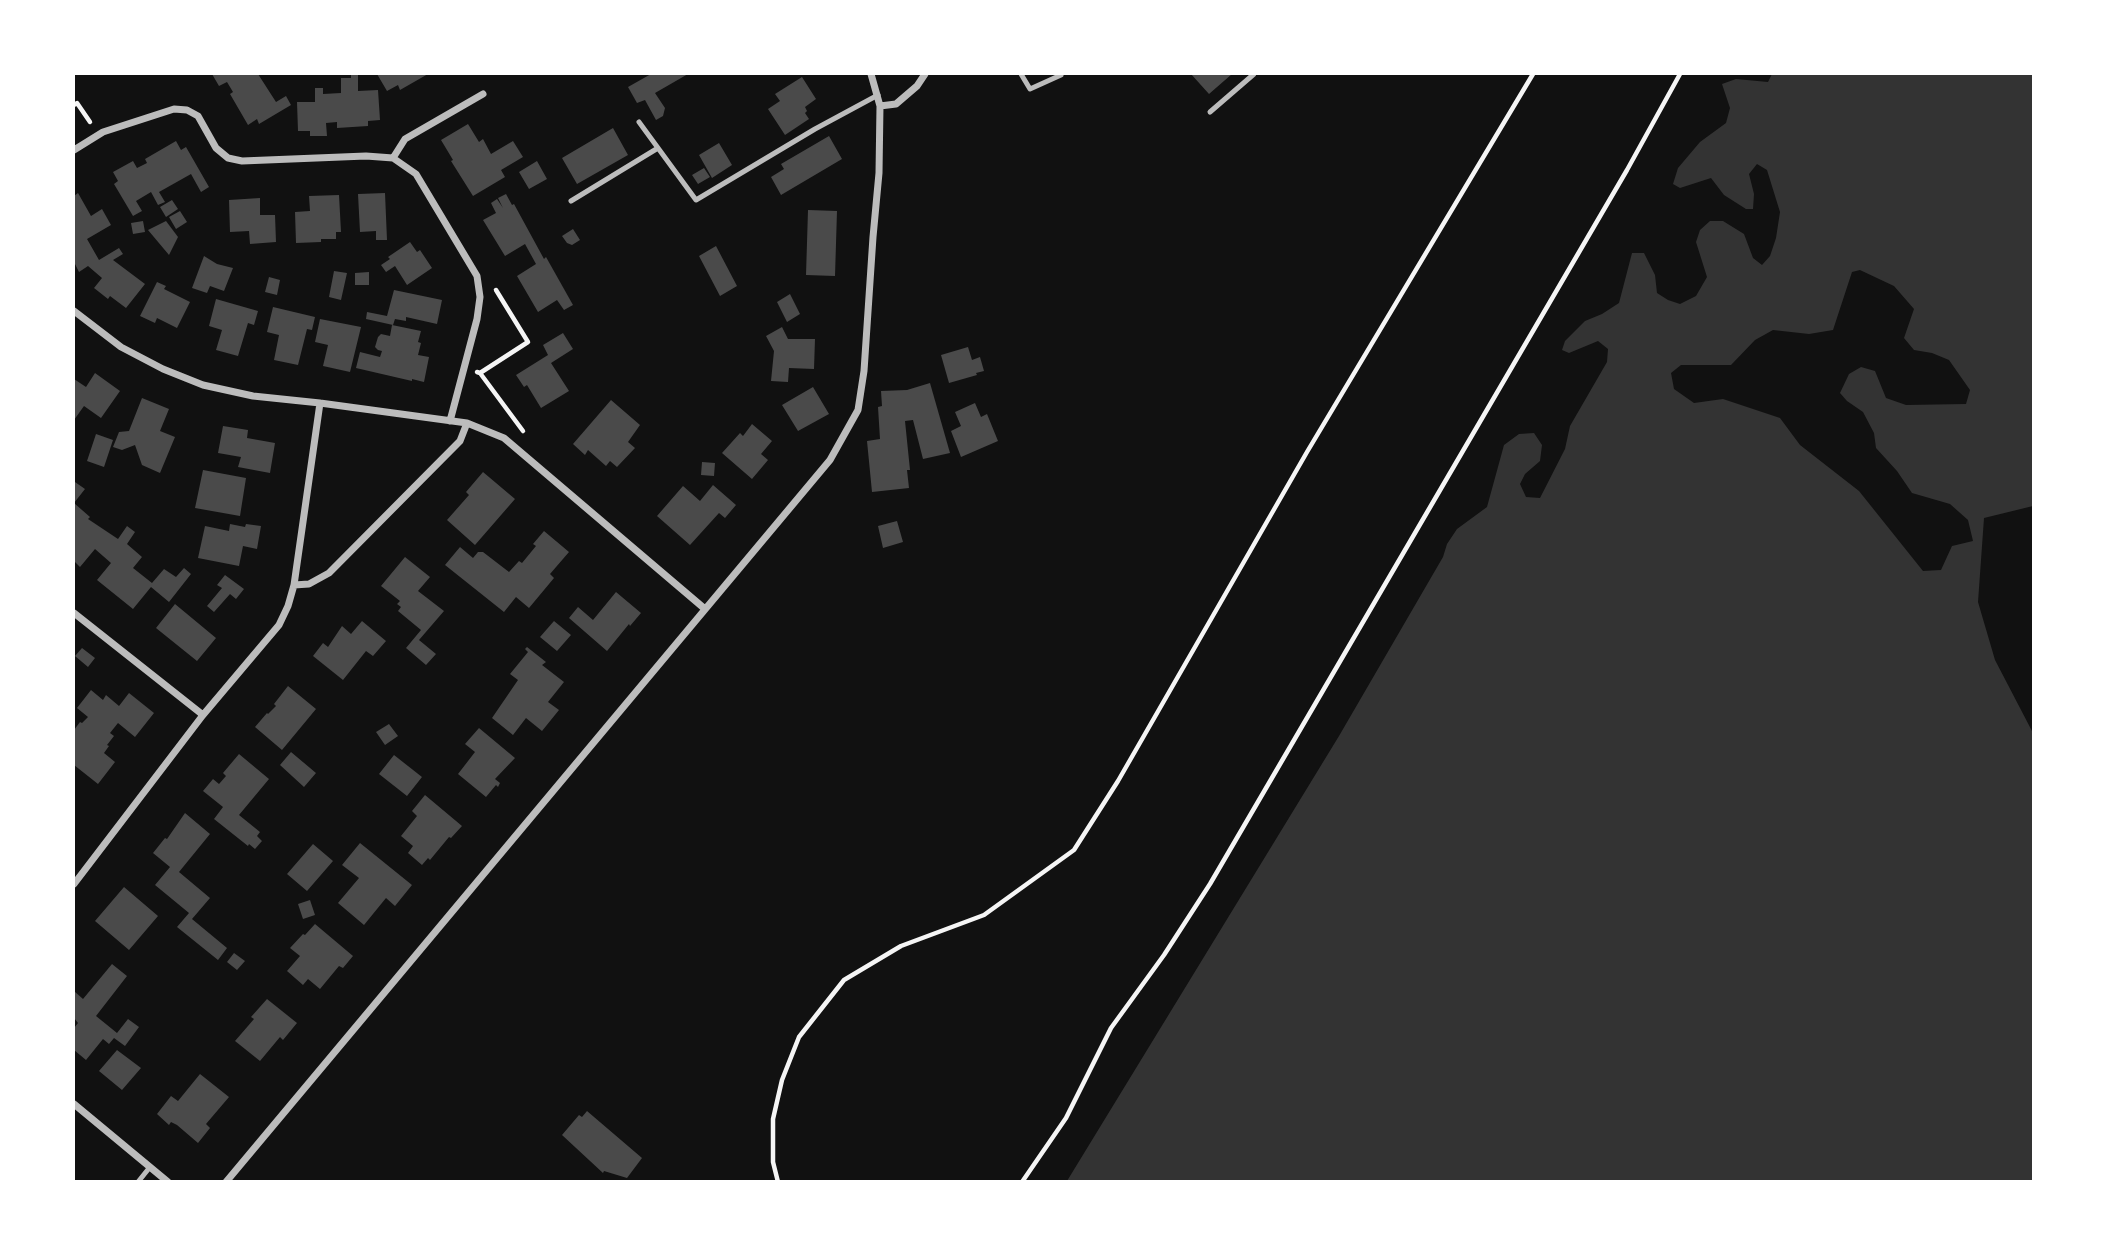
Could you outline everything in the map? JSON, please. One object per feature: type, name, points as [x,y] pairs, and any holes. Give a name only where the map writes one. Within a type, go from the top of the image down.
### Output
[{"type":"street","points":[[226,1181],[830,460],[858,410],[864,371],[879,173],[880,106],[871,74]]},
{"type":"street","points":[[880,106],[896,104],[917,86],[925,74]]},
{"type":"street","points":[[393,158],[405,139],[483,94]]},
{"type":"street","points":[[74,150],[98,135],[174,109],[187,110],[198,116],[216,148],[228,158],[242,161],[366,156],[393,158],[416,174],[477,276],[480,297],[477,319],[450,421]]},
{"type":"street","points":[[74,311],[121,347],[163,369],[203,385],[253,396],[467,423],[504,438],[705,609]]},
{"type":"street","points":[[74,884],[203,715],[279,625],[294,585],[320,403]]},
{"type":"street","points":[[294,585],[309,584],[329,573],[460,441],[467,423]]},
{"type":"street","points":[[74,613],[203,715]]},
{"type":"street","points":[[74,1104],[168,1181]]},
{"type":"lane","points":[[1021,74],[1030,89],[1061,75]]},
{"type":"lane","points":[[1210,112],[1254,74]]},
{"type":"lane","points":[[639,122],[696,200],[878,95]]},
{"type":"lane","points":[[571,201],[658,148]]},
{"type":"lane","points":[[138,1181],[150,1167]]},
{"type":"path","points":[[778,1181],[773,1162],[773,1119],[782,1080],[799,1037],[844,980],[901,946],[984,915],[1074,850],[1118,781],[1300,464],[1533,74]]},
{"type":"path","points":[[1022,1181],[1066,1118],[1111,1028],[1164,955],[1210,884],[1627,170],[1679,74]]},
{"type":"path","points":[[74,105],[77,103],[98,135]]},
{"type":"path","points":[[477,276],[487,276],[528,342],[480,373]]},
{"type":"path","points":[[464,368],[480,373],[530,442],[528,458]]},
{"type":"shaded area","points":[[1772,74],[2033,74],[2033,506],[1984,518],[1978,602],[1995,660],[2033,733],[2033,1181],[1067,1181],[1339,736],[1443,557],[1447,544],[1457,529],[1487,507],[1504,445],[1519,434],[1534,433],[1542,445],[1540,461],[1525,474],[1520,484],[1526,497],[1540,498],[1565,449],[1570,426],[1607,362],[1608,349],[1598,341],[1569,353],[1562,350],[1565,341],[1585,321],[1619,303],[1632,253],[1644,253],[1655,275],[1657,293],[1680,304],[1696,296],[1707,277],[1696,242],[1700,230],[1710,221],[1723,221],[1744,234],[1753,258],[1762,265],[1770,256],[1780,212],[1767,170],[1757,164],[1749,174],[1754,194],[1753,209],[1746,209],[1724,195],[1711,178],[1680,188],[1673,184],[1678,168],[1700,142],[1726,123],[1730,108],[1722,84],[1736,79],[1768,82]],"holes":[[[1860,270],[1894,286],[1914,309],[1904,338],[1914,350],[1949,360],[1970,390],[1966,404],[1906,405],[1886,398],[1875,371],[1861,367],[1849,374],[1840,393],[1863,412],[1874,433],[1876,448],[1912,493],[1950,504],[1968,520],[1973,541],[1952,546],[1941,570],[1923,571],[1859,491],[1800,445],[1780,418],[1723,399],[1694,403],[1674,389],[1671,373],[1681,365],[1731,365],[1755,340],[1773,330],[1809,334],[1833,330],[1852,272]]]},
{"type":"building","points":[[212,74],[258,74],[276,102],[286,96],[291,105],[259,124],[257,119],[248,125],[230,94],[233,92],[227,82],[219,86]]},
{"type":"building","points":[[351,74],[358,74],[358,91],[378,90],[380,120],[368,121],[368,126],[337,128],[337,122],[326,123],[327,136],[310,136],[310,131],[298,131],[297,102],[315,102],[315,88],[323,88],[323,94],[341,93],[341,78],[351,78]]},
{"type":"building","points":[[377,74],[428,74],[400,90],[398,85],[387,91]]},
{"type":"building","points":[[651,74],[688,74],[655,93],[665,108],[663,116],[656,120],[645,100],[637,103],[628,87]]},
{"type":"building","points":[[1191,74],[1232,74],[1209,94]]},
{"type":"building","points":[[802,77],[816,99],[805,107],[809,119],[785,135],[768,109],[780,101],[775,94]]},
{"type":"building","points":[[468,124],[479,142],[483,139],[491,154],[513,141],[523,157],[501,170],[505,177],[473,196],[441,140]]},
{"type":"building","points":[[613,128],[628,155],[577,184],[562,158]]},
{"type":"building","points":[[829,136],[842,159],[781,195],[771,177],[784,169],[781,164]]},
{"type":"building","points":[[176,141],[181,150],[186,147],[209,187],[201,192],[191,174],[159,192],[165,202],[158,205],[151,192],[136,201],[142,211],[133,216],[114,184],[118,181],[113,172],[133,161],[137,168],[147,163],[145,159]]},
{"type":"building","points":[[719,143],[732,165],[712,178],[699,155]]},
{"type":"building","points":[[537,161],[547,179],[529,189],[519,172]]},
{"type":"building","points":[[704,168],[710,177],[698,184],[692,175]]},
{"type":"building","points":[[78,193],[91,216],[102,209],[111,225],[87,239],[99,260],[119,248],[123,254],[113,260],[145,284],[126,308],[94,288],[102,278],[88,266],[79,272],[74,262],[74,196]]},
{"type":"building","points":[[385,193],[387,240],[376,240],[376,231],[360,232],[358,194]]},
{"type":"building","points":[[506,194],[573,305],[564,310],[557,300],[538,312],[517,276],[536,264],[525,244],[505,256],[483,220],[496,213],[491,203],[497,199],[503,208],[498,198]]},
{"type":"building","points":[[339,195],[341,232],[336,232],[336,239],[296,243],[295,212],[310,211],[309,196]]},
{"type":"building","points":[[260,198],[260,215],[275,215],[276,242],[250,244],[249,231],[230,232],[229,200]]},
{"type":"building","points":[[172,200],[178,209],[166,217],[160,207]]},
{"type":"building","points":[[808,210],[837,211],[835,276],[806,275]]},
{"type":"building","points":[[180,211],[187,222],[176,229],[169,217]]},
{"type":"building","points":[[143,221],[145,232],[133,234],[131,223]]},
{"type":"building","points":[[166,221],[178,237],[169,255],[148,230]]},
{"type":"building","points":[[573,229],[580,240],[572,245],[562,236]]},
{"type":"building","points":[[410,242],[417,252],[420,250],[432,268],[407,285],[395,266],[386,272],[381,265]]},
{"type":"building","points":[[716,246],[737,286],[720,296],[699,256]]},
{"type":"building","points":[[204,256],[217,264],[233,268],[224,291],[210,286],[207,293],[192,288]]},
{"type":"building","points":[[334,271],[347,273],[341,300],[329,297]]},
{"type":"building","points":[[369,272],[369,285],[355,285],[355,273]]},
{"type":"building","points":[[269,277],[280,280],[277,295],[265,292]]},
{"type":"building","points":[[157,282],[166,286],[164,289],[190,302],[177,328],[157,318],[155,323],[140,316]]},
{"type":"building","points":[[394,290],[442,300],[437,324],[406,317],[406,321],[395,319],[393,325],[366,319],[367,312],[387,316]]},
{"type":"building","points":[[790,294],[800,314],[787,322],[777,302]]},
{"type":"building","points":[[216,299],[258,311],[254,325],[248,323],[238,356],[216,350],[222,330],[209,326]]},
{"type":"building","points":[[273,307],[315,317],[312,330],[307,329],[298,365],[274,360],[279,335],[267,332]]},
{"type":"building","points":[[320,319],[361,327],[350,372],[323,366],[328,345],[315,342]]},
{"type":"building","points":[[392,325],[421,331],[418,355],[429,357],[424,382],[356,368],[360,352],[380,357],[382,351],[375,347],[378,337],[381,334],[390,336]]},
{"type":"building","points":[[782,327],[788,339],[815,339],[814,369],[789,368],[788,382],[771,381],[774,351],[766,336]]},
{"type":"building","points":[[563,333],[573,349],[551,363],[569,391],[541,408],[527,385],[524,387],[516,375],[548,355],[543,345]]},
{"type":"building","points":[[968,347],[972,360],[980,357],[984,371],[949,383],[941,355]]},
{"type":"building","points":[[95,373],[120,391],[101,418],[84,406],[74,420],[74,379],[86,387]]},
{"type":"building","points":[[930,383],[950,453],[923,459],[913,420],[905,421],[909,488],[872,492],[867,441],[880,439],[878,407],[882,406],[881,391],[907,390]]},
{"type":"building","points":[[813,387],[829,414],[798,431],[782,405]]},
{"type":"building","points":[[142,398],[169,409],[160,431],[175,437],[160,473],[142,465],[135,445],[122,450],[113,447],[119,432],[129,431]]},
{"type":"building","points":[[611,400],[640,425],[628,442],[635,448],[617,467],[610,461],[606,466],[588,450],[585,455],[573,444]]},
{"type":"building","points":[[975,403],[981,417],[987,414],[998,441],[961,457],[951,431],[961,426],[955,412]]},
{"type":"building","points":[[752,424],[772,441],[761,454],[768,460],[752,479],[722,453],[740,433],[743,436]]},
{"type":"building","points":[[223,426],[248,430],[247,438],[275,443],[270,473],[238,467],[241,457],[218,453]]},
{"type":"building","points":[[96,434],[113,440],[104,467],[87,461]]},
{"type":"building","points":[[702,462],[715,463],[714,476],[701,475]]},
{"type":"building","points":[[203,470],[246,478],[240,516],[195,508]]},
{"type":"building","points":[[483,472],[515,499],[475,545],[447,520],[469,495],[466,492]]},
{"type":"building","points":[[75,482],[85,489],[74,503],[74,484]]},
{"type":"building","points":[[713,485],[736,505],[725,518],[719,513],[690,545],[657,516],[683,486],[700,501]]},
{"type":"building","points":[[74,503],[90,517],[88,519],[118,539],[127,526],[135,532],[127,544],[142,557],[133,568],[152,583],[164,569],[176,577],[184,568],[191,574],[169,602],[151,587],[133,609],[97,580],[111,563],[95,549],[80,567],[74,561]]},
{"type":"building","points":[[897,521],[903,542],[883,548],[878,526]]},
{"type":"building","points":[[230,524],[261,526],[257,549],[243,546],[239,566],[198,558],[205,526],[229,531]]},
{"type":"building","points":[[544,531],[569,552],[550,574],[554,578],[529,608],[516,597],[504,612],[445,565],[460,547],[473,558],[478,552],[483,552],[509,572],[519,561],[522,563]]},
{"type":"building","points":[[405,557],[430,577],[418,591],[444,611],[419,640],[436,654],[426,665],[406,648],[421,630],[398,611],[401,607],[397,604],[400,601],[381,586]]},
{"type":"building","points":[[225,575],[244,589],[236,599],[230,594],[214,612],[207,606],[222,588],[217,585]]},
{"type":"building","points":[[616,592],[641,613],[607,651],[569,618],[578,607],[593,620]]},
{"type":"building","points":[[175,604],[216,638],[197,661],[156,628]]},
{"type":"building","points":[[362,621],[386,641],[373,656],[366,651],[343,680],[313,656],[323,643],[328,647],[342,626],[351,634]]},
{"type":"building","points":[[554,621],[571,635],[557,651],[540,637]]},
{"type":"building","points":[[527,647],[546,662],[542,665],[564,682],[548,702],[559,710],[542,731],[526,718],[513,735],[492,718],[518,680],[510,674],[528,652],[525,649]]},
{"type":"building","points":[[82,648],[95,658],[88,667],[75,656]]},
{"type":"building","points":[[288,686],[316,709],[282,750],[255,727],[276,706],[274,704]]},
{"type":"building","points":[[91,690],[103,700],[106,695],[119,706],[129,693],[154,713],[135,737],[118,723],[110,733],[114,736],[104,753],[115,762],[98,784],[74,765],[74,730],[88,717],[77,708]]},
{"type":"building","points":[[389,724],[398,736],[385,745],[376,732]]},
{"type":"building","points":[[479,728],[515,758],[495,779],[500,783],[498,787],[496,785],[486,797],[458,774],[475,752],[465,744]]},
{"type":"building","points":[[291,752],[316,773],[304,787],[280,765]]},
{"type":"building","points":[[239,754],[269,779],[239,815],[260,832],[257,836],[262,841],[255,849],[214,819],[223,807],[203,791],[213,779],[219,784],[226,776],[223,773]]},
{"type":"building","points":[[394,755],[422,777],[407,796],[379,774]]},
{"type":"building","points":[[425,795],[462,826],[422,865],[408,853],[413,846],[401,836],[417,816],[412,811]]},
{"type":"building","points":[[185,813],[210,834],[179,872],[210,898],[192,919],[227,948],[218,960],[177,927],[189,913],[155,885],[170,867],[153,853],[165,838],[167,839]]},
{"type":"building","points":[[360,843],[412,885],[395,906],[386,898],[364,925],[338,903],[359,878],[342,865]]},
{"type":"building","points":[[313,844],[333,861],[307,891],[287,874]]},
{"type":"building","points":[[124,887],[158,916],[129,950],[95,921]]},
{"type":"building","points":[[310,900],[315,915],[303,919],[298,904]]},
{"type":"building","points":[[315,924],[353,956],[343,968],[339,966],[320,989],[308,979],[303,985],[287,971],[300,956],[290,948]]},
{"type":"building","points":[[234,953],[245,961],[237,970],[227,962]]},
{"type":"building","points":[[112,964],[127,976],[96,1016],[117,1033],[128,1019],[139,1027],[125,1046],[114,1038],[109,1044],[103,1039],[86,1060],[74,1050],[74,1028],[78,1023],[74,1018],[74,991],[83,999]]},
{"type":"building","points":[[267,999],[297,1023],[283,1040],[280,1037],[260,1061],[235,1041]]},
{"type":"building","points":[[117,1050],[141,1068],[122,1090],[99,1071]]},
{"type":"building","points":[[200,1074],[229,1097],[206,1124],[210,1128],[198,1143],[177,1125],[171,1122],[169,1125],[157,1114],[171,1096],[178,1101]]},
{"type":"building","points":[[587,1111],[642,1158],[627,1178],[604,1171],[603,1173],[562,1135],[579,1115],[582,1117]]}]
